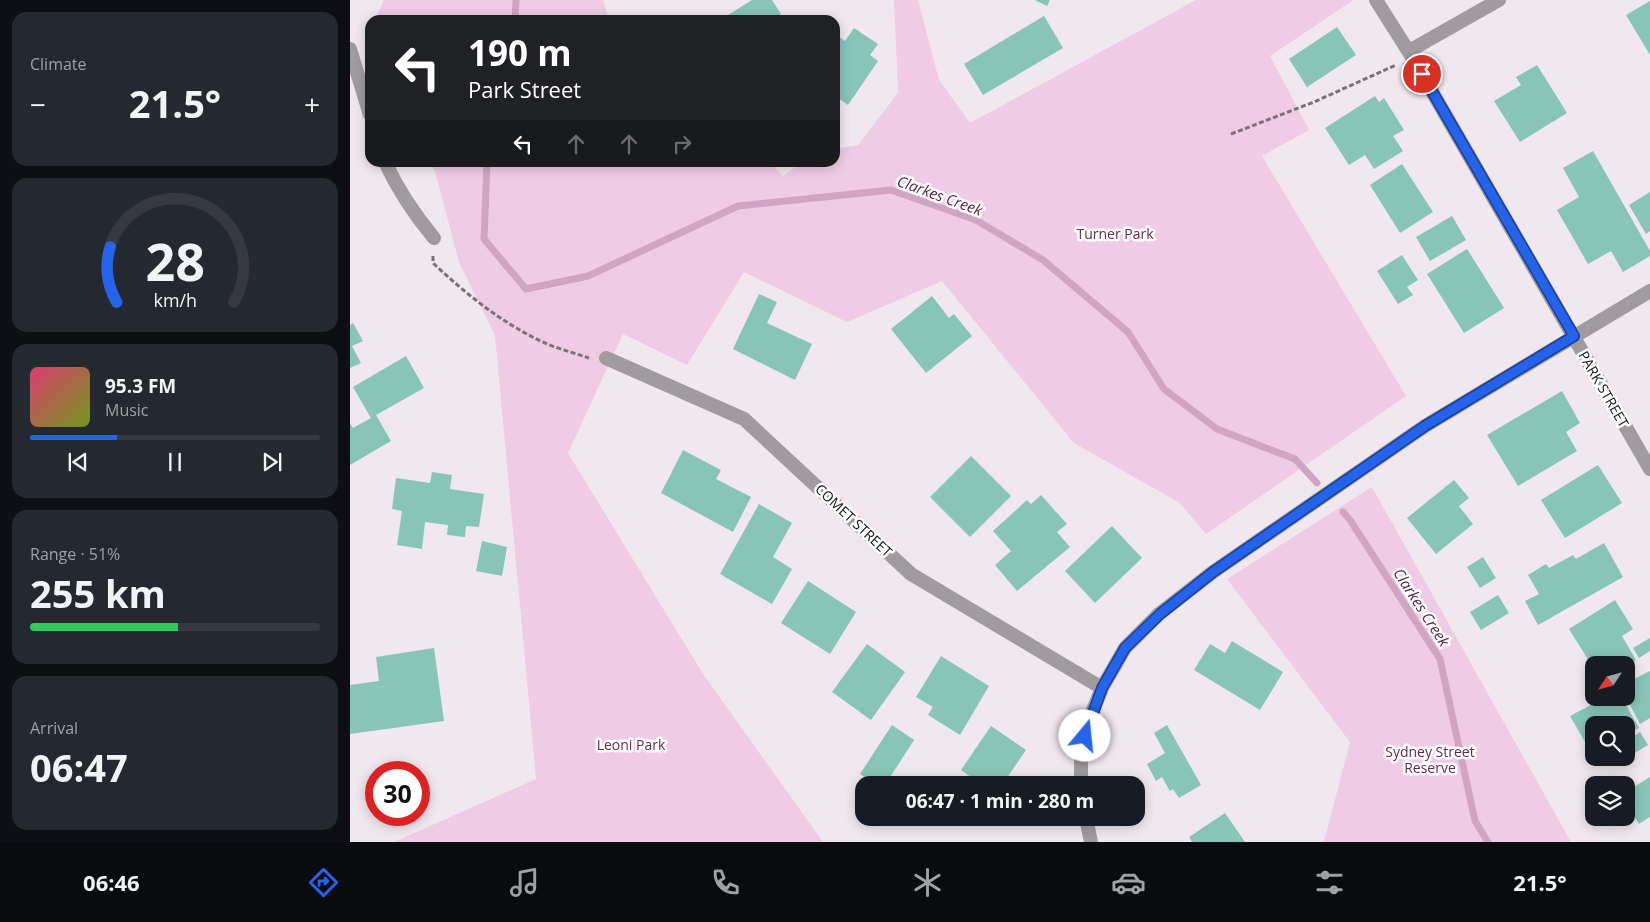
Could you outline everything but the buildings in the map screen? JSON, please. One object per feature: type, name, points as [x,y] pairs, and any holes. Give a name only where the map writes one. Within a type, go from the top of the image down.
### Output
[{"type":"street","name":"PARK STREET","points":[[1376,0],[1411,54],[1650,469]]},
{"type":"street","points":[[1411,54],[1499,0]]},
{"type":"street","points":[[350,48],[365,98]]},
{"type":"street","points":[[387,167],[395,185],[412,211],[434,238]]},
{"type":"street","points":[[1081,776],[1081,752],[1102,688],[1125,648],[1160,614],[1213,572],[1425,426],[1650,291]]},
{"type":"street","name":"COMET STREET","points":[[606,358],[744,419],[912,574],[1102,688]]},
{"type":"street","points":[[1088,826],[1091,842]]},
{"type":"path","points":[[1231,134],[1314,102],[1411,54]]},
{"type":"path","points":[[434,238],[433,263],[460,289],[513,326],[545,342],[593,360],[606,358]]},
{"type":"green space","points":[[384,0],[603,0],[608,15],[377,15]]},
{"type":"green space","name":"Turner Park","points":[[894,0],[918,0],[939,80],[970,123],[1196,0],[1352,0],[1270,56],[1309,130],[1262,156],[1406,396],[1206,534],[1180,503],[1074,443],[942,281],[847,322],[744,272],[687,365],[623,334],[568,453],[703,674],[823,842],[394,842],[536,779],[495,335],[459,262],[432,167],[775,167],[783,176],[795,167],[840,167],[840,148],[858,145],[898,93]]},
{"type":"green space","name":"Sydney Street Reserve","points":[[1372,487],[1571,842],[1324,842],[1350,742],[1227,579]]},
{"type":"waterway","name":"Clarkes Creek","points":[[515,15],[516,0]]},
{"type":"waterway","name":"Clarkes Creek","points":[[487,167],[484,239],[526,289],[588,276],[738,206],[891,190],[976,220],[1043,260],[1128,332],[1164,389],[1217,429],[1295,459],[1317,483]]},
{"type":"waterway","name":"Clarkes Creek","points":[[1343,512],[1440,659],[1475,821],[1488,842]]},
{"type":"route","points":[[1085,736],[1102,688],[1125,648],[1160,614],[1213,572],[1425,426],[1574,336],[1422,74]]},
{"type":"park label","name":"Leoni Park","points":[[631,744]]}]
